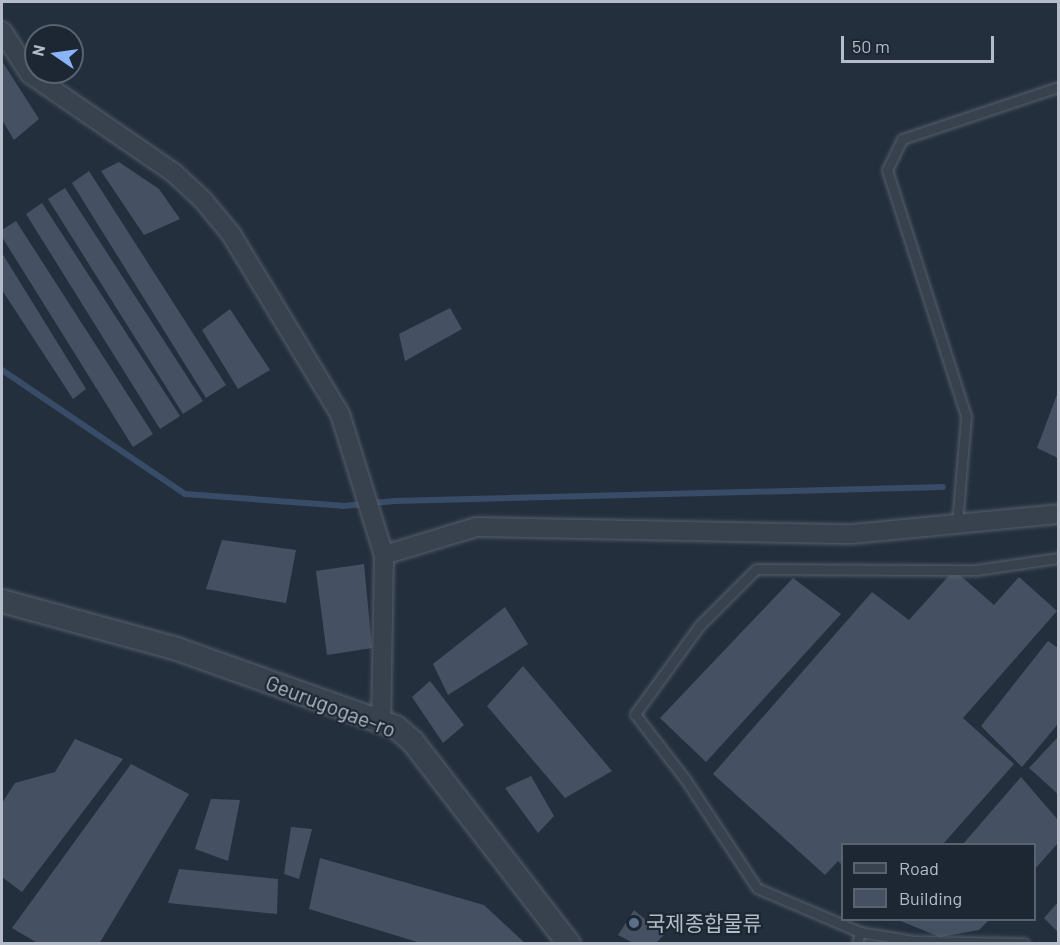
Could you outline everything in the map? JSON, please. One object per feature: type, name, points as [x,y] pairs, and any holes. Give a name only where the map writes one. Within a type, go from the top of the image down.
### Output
[{"type":"street","points":[[2,31],[30,74],[174,172],[231,234],[340,414],[384,555],[381,722]]},
{"type":"street","points":[[384,555],[477,527],[852,534],[1059,514]]},
{"type":"street","name":"Geurugogae-ro","points":[[2,601],[177,649],[396,727],[413,742],[569,944]]},
{"type":"lane","points":[[957,524],[966,416],[887,170],[902,139],[1059,87]]},
{"type":"lane","points":[[1024,943],[913,941],[860,932],[757,888],[685,779],[635,714],[700,625],[756,569],[976,570],[1059,558]]},
{"type":"lane","points":[[857,944],[860,932]]},
{"type":"building","points":[[2,61],[39,119],[14,140],[2,120]]},
{"type":"building","points":[[119,162],[159,189],[180,219],[144,235],[101,171]]},
{"type":"building","points":[[89,171],[226,385],[206,398],[72,183]]},
{"type":"building","points":[[65,188],[203,401],[183,414],[48,199]]},
{"type":"building","points":[[42,203],[180,416],[160,429],[26,214]]},
{"type":"building","points":[[16,221],[153,434],[133,447],[2,237],[2,230]]},
{"type":"building","points":[[2,253],[86,389],[73,399],[2,290]]},
{"type":"building","points":[[450,308],[462,329],[405,361],[399,334]]},
{"type":"building","points":[[230,309],[270,370],[238,389],[202,330]]},
{"type":"building","points":[[1058,392],[1058,458],[1037,448]]},
{"type":"building","points":[[222,540],[296,550],[286,603],[206,589]]},
{"type":"building","points":[[364,564],[372,648],[327,655],[316,571]]},
{"type":"building","points":[[954,570],[994,605],[1019,577],[1057,611],[963,718],[1014,764],[944,843],[841,843],[841,864],[838,861],[825,875],[713,774],[872,592],[909,620]]},
{"type":"building","points":[[793,578],[841,614],[706,762],[660,718]]},
{"type":"building","points":[[505,607],[528,644],[448,695],[433,664]]},
{"type":"building","points":[[1048,641],[1058,648],[1058,724],[1022,767],[981,726]]},
{"type":"building","points":[[523,666],[612,771],[565,798],[487,706]]},
{"type":"building","points":[[430,681],[464,725],[443,743],[412,697]]},
{"type":"building","points":[[1058,737],[1058,794],[1029,768]]},
{"type":"building","points":[[75,739],[123,759],[22,892],[2,877],[2,803],[15,783],[55,772]]},
{"type":"building","points":[[131,764],[189,794],[99,944],[39,944],[12,928]]},
{"type":"building","points":[[531,776],[554,816],[538,833],[505,788]]},
{"type":"building","points":[[1021,777],[1058,820],[1058,843],[1036,868],[1036,843],[964,843]]},
{"type":"building","points":[[211,799],[240,800],[228,861],[195,849]]},
{"type":"building","points":[[291,827],[312,829],[299,879],[284,874]]},
{"type":"building","points":[[320,858],[484,905],[526,944],[424,944],[309,909]]},
{"type":"building","points":[[179,869],[278,879],[277,914],[168,903]]},
{"type":"building","points":[[1058,902],[1058,932],[1044,918]]},
{"type":"building","points":[[634,910],[664,935],[655,944],[635,944],[618,935]]},
{"type":"building","points":[[900,921],[988,921],[979,930],[940,937]]},
{"type":"waterway","points":[[2,370],[185,494],[343,506],[395,501],[943,487]]},
{"type":"place","name":"국제종합물류","points":[[634,923]]}]
